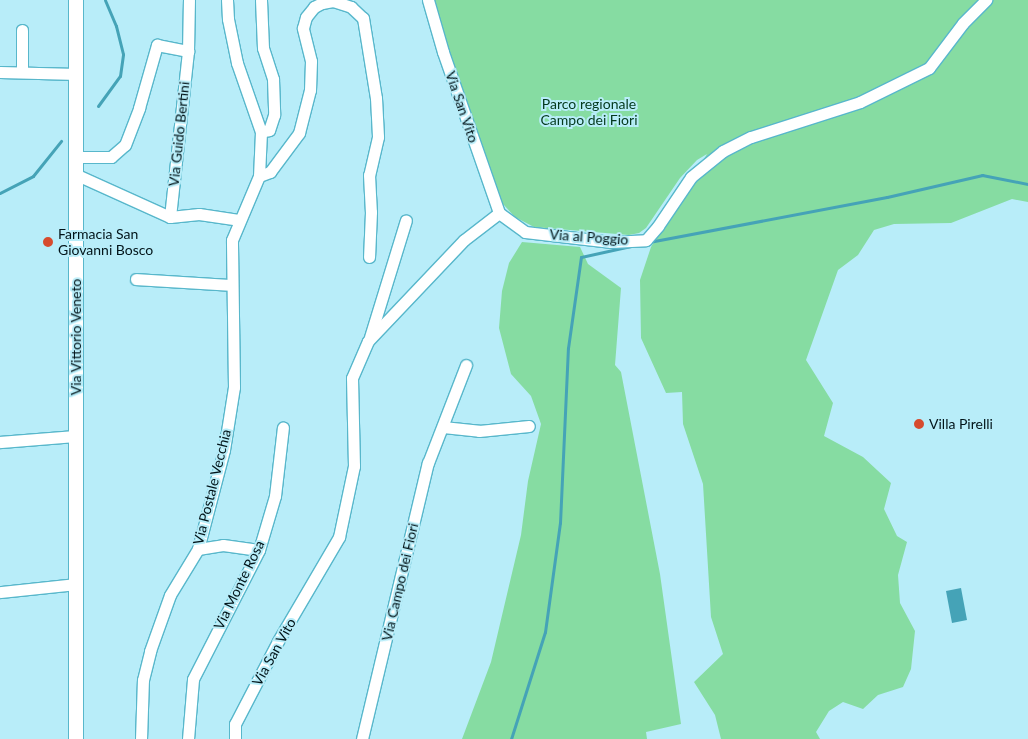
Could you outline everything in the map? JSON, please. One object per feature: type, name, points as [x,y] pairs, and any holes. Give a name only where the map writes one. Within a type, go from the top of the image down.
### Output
[{"type":"main road","name":"Via Vittorio Veneto","points":[[76,0],[76,739]]},
{"type":"street","name":"Via Guido Bertini","points":[[170,217],[188,51],[189,0]]},
{"type":"street","name":"Via Postale Vecchia","points":[[141,739],[143,680],[150,651],[170,595],[198,549],[224,450],[234,387],[232,240],[259,176],[261,132],[237,63],[228,19],[227,0]]},
{"type":"street","points":[[261,0],[263,48],[273,79],[274,116],[269,130],[261,132]]},
{"type":"street","name":"Via San Vito","points":[[428,0],[443,52],[499,213]]},
{"type":"street","name":"Via al Poggio","points":[[499,213],[525,232],[611,242],[646,240],[691,178],[723,151],[751,137],[860,102],[930,68],[963,23],[986,0]]},
{"type":"street","name":"Via Postale Vecchia","points":[[259,176],[270,172],[299,133],[310,90],[311,61],[303,28],[306,17],[314,7],[322,2],[333,1],[351,7],[363,18],[376,98],[378,137],[369,175],[371,212],[369,257]]},
{"type":"street","points":[[22,30],[22,70]]},
{"type":"street","points":[[77,158],[111,157],[125,145],[140,108],[157,45],[188,51]]},
{"type":"street","points":[[0,72],[22,70],[77,74]]},
{"type":"street","points":[[77,176],[170,217],[199,214],[239,220]]},
{"type":"street","points":[[368,341],[464,240],[499,213]]},
{"type":"street","points":[[368,341],[406,220]]},
{"type":"street","points":[[136,279],[232,285]]},
{"type":"street","name":"Via San Vito","points":[[235,739],[235,724],[278,641],[322,569],[339,537],[354,466],[352,378],[368,341]]},
{"type":"street","name":"Via Campo dei Fiori","points":[[362,739],[428,463],[466,365]]},
{"type":"street","points":[[443,426],[479,431],[530,426]]},
{"type":"street","name":"Via Monte Rosa","points":[[188,739],[193,679],[259,550],[275,496],[284,427]]},
{"type":"street","points":[[0,442],[76,436]]},
{"type":"street","points":[[198,549],[224,545],[259,550]]},
{"type":"street","points":[[0,592],[76,584]]},
{"type":"green space","name":"Parco regionale Campo dei Fiori","points":[[433,0],[1028,0],[1028,202],[1012,199],[951,223],[894,224],[874,230],[858,255],[838,270],[806,360],[833,403],[824,436],[863,457],[891,483],[884,509],[897,536],[907,542],[898,575],[900,603],[915,631],[911,669],[903,687],[878,695],[863,709],[843,702],[829,711],[816,732],[820,739],[721,739],[715,715],[694,682],[723,654],[711,617],[703,484],[683,424],[682,392],[666,393],[641,338],[640,280],[651,247],[707,154],[697,160],[680,178],[646,228],[639,233],[629,235],[534,227],[515,217],[502,203]]},
{"type":"green space","points":[[522,242],[580,247],[588,264],[621,288],[615,365],[621,372],[660,574],[681,724],[646,732],[647,739],[462,739],[491,662],[521,535],[528,481],[541,424],[531,396],[511,374],[499,328],[502,291],[509,263]]},
{"type":"water","points":[[961,588],[967,620],[952,623],[946,591]]},
{"type":"waterway","points":[[98,106],[120,76],[123,54],[116,26],[105,0]]},
{"type":"waterway","points":[[0,193],[33,176],[61,141]]},
{"type":"waterway","points":[[649,242],[887,197],[982,175],[1028,184]]},
{"type":"waterway","points":[[511,739],[545,632],[560,523],[568,348],[581,257],[631,246]]},
{"type":"place","name":"Farmacia San Giovanni Bosco","points":[[48,242]]},
{"type":"place","name":"Villa Pirelli","points":[[919,424]]}]
